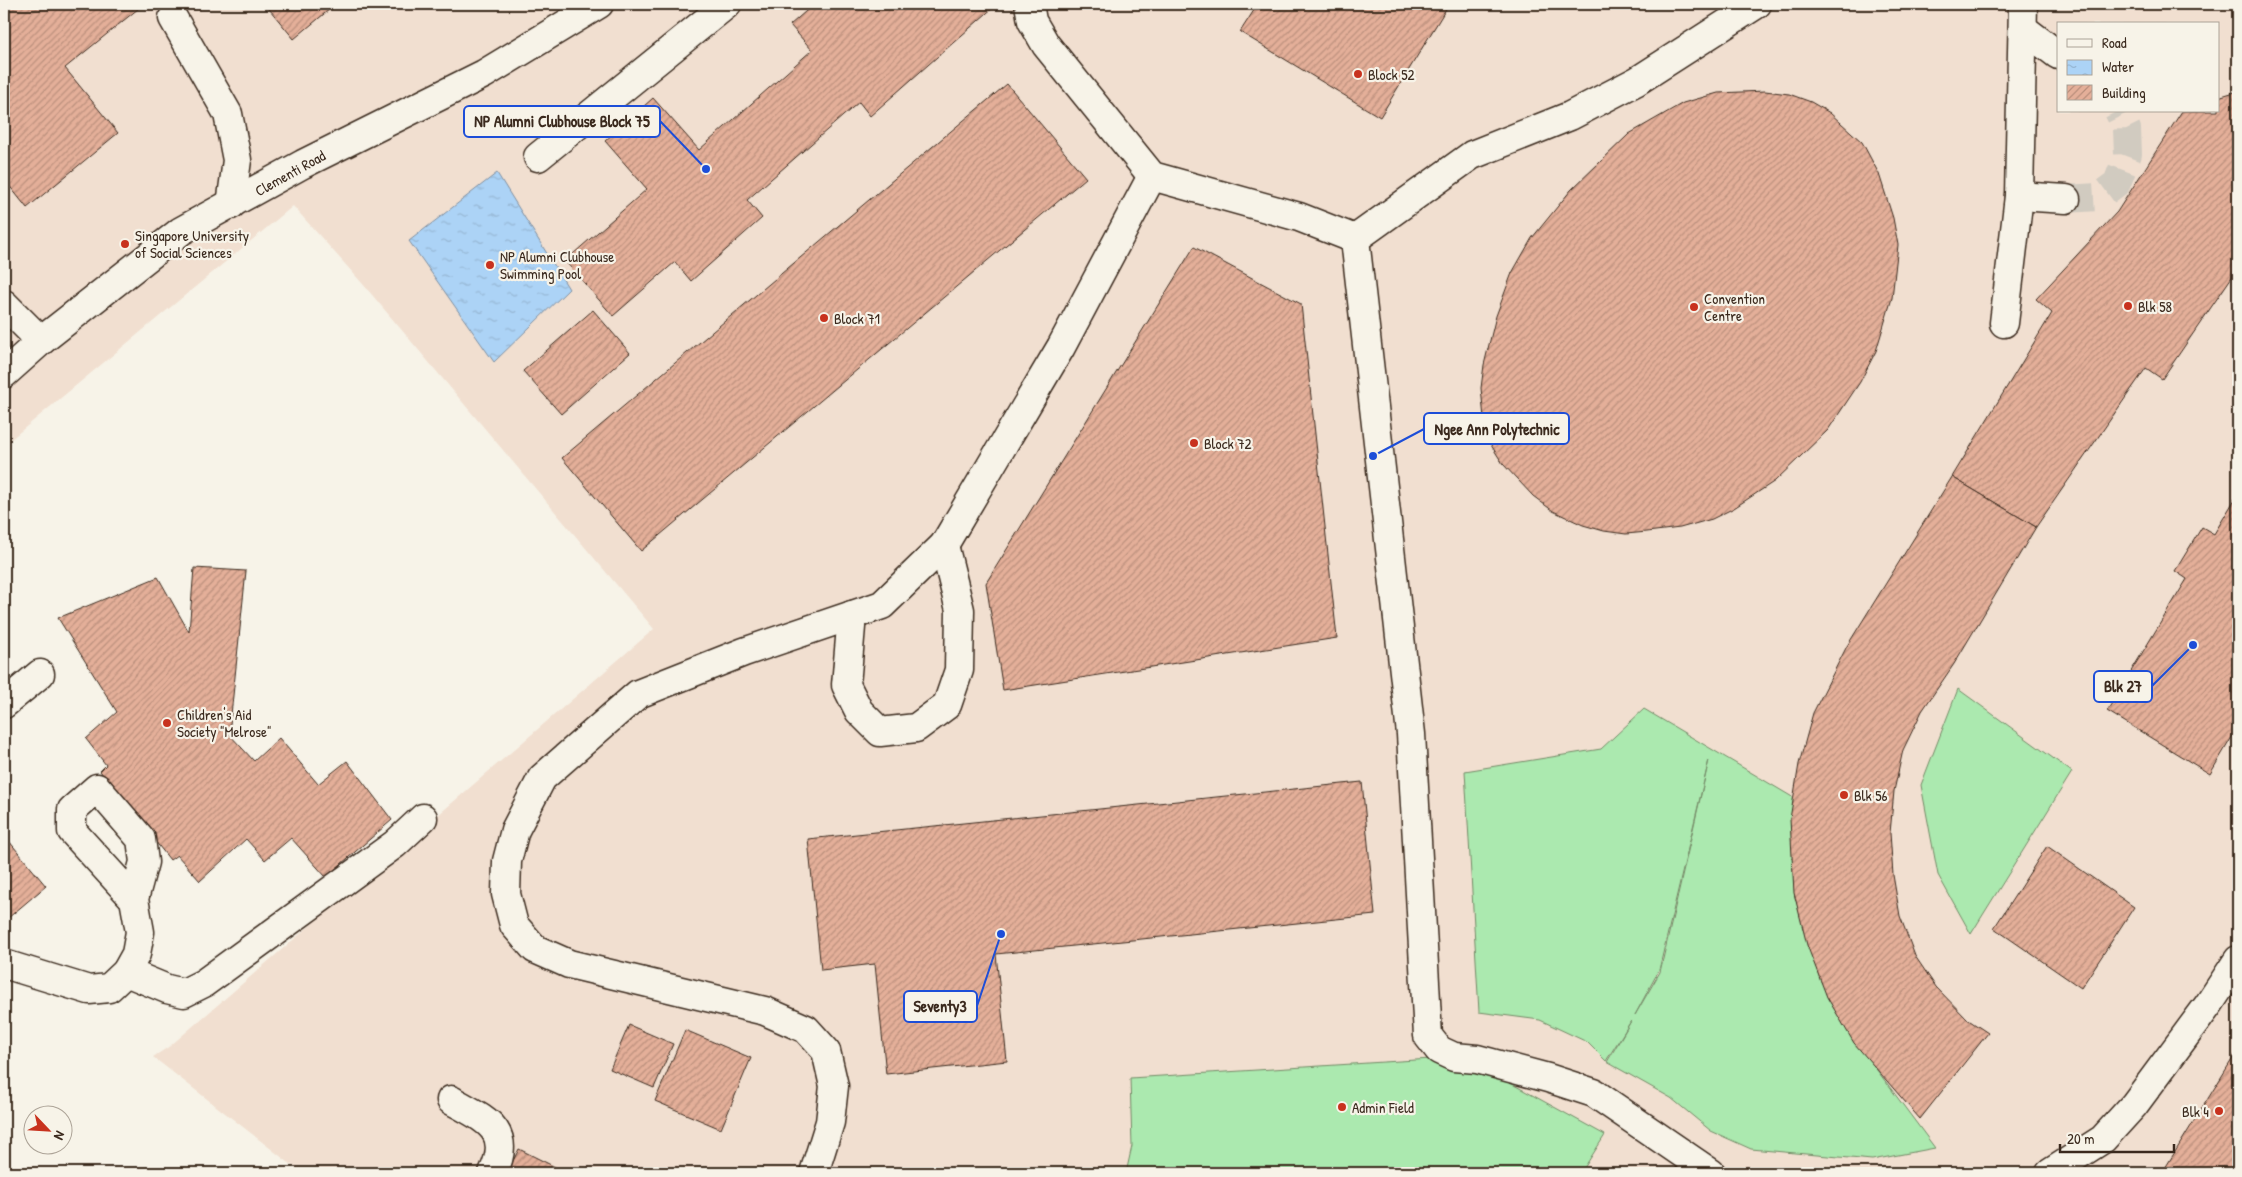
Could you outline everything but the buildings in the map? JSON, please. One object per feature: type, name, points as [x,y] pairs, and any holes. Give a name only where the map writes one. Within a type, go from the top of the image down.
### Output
[{"type":"street","name":"Clementi Road","points":[[4,374],[41,341],[181,230],[231,205],[303,164],[484,74],[599,4]]},
{"type":"street","points":[[538,157],[727,4]]},
{"type":"street","points":[[1030,4],[1032,21],[1046,45],[1152,176],[1299,217],[1355,239]]},
{"type":"street","points":[[1355,239],[1472,156],[1570,116],[1637,81],[1757,4]]},
{"type":"street","points":[[2024,16],[2057,54]]},
{"type":"street","points":[[2004,322],[2019,196],[2024,16]]},
{"type":"street","points":[[173,18],[228,114],[237,160],[231,205]]},
{"type":"street","points":[[814,1173],[830,1122],[834,1086],[826,1051],[806,1029],[765,1010],[569,964],[535,949],[514,925],[506,894],[507,861],[515,830],[542,778],[638,694],[744,652],[882,605],[944,545],[1062,347],[1152,176]]},
{"type":"street","points":[[2019,196],[2066,199]]},
{"type":"street","points":[[1355,239],[1411,734],[1428,1036],[1439,1050],[1454,1057],[1476,1059],[1548,1078],[1594,1093],[1711,1173]]},
{"type":"street","points":[[4,304],[41,341]]},
{"type":"street","points":[[852,615],[846,685],[859,711],[880,732],[916,728],[946,705],[959,670],[960,610],[944,545]]},
{"type":"street","points":[[4,704],[40,674]]},
{"type":"street","points":[[126,972],[167,990],[184,993],[204,983],[395,844],[423,818]]},
{"type":"street","points":[[4,964],[89,990],[109,988],[126,972],[136,954],[140,932],[134,899]]},
{"type":"street","points":[[2050,1173],[2103,1138],[2134,1106],[2209,1004],[2238,960]]},
{"type":"street","points":[[451,1100],[481,1117],[495,1128],[500,1145],[499,1162],[493,1173]]},
{"type":"shaded area","points":[[4,4],[2238,4],[2238,1173],[302,1173],[153,1057],[170,1046],[654,629],[362,283],[293,206],[4,445]]},
{"type":"green space","points":[[1958,689],[2072,772],[1971,934],[1938,875],[1921,785]]},
{"type":"green space","points":[[1644,709],[1794,798],[1795,897],[1820,980],[1868,1058],[1935,1148],[1872,1160],[1751,1149],[1711,1131],[1671,1098],[1607,1062],[1631,1021],[1606,1061],[1587,1042],[1540,1020],[1479,1012],[1465,771],[1601,749]],"holes":[[[1709,760],[1660,972],[1635,1015],[1659,970]]]},
{"type":"green space","name":"Admin Field","points":[[1463,1057],[1605,1135],[1581,1173],[1126,1173],[1132,1146],[1130,1078]]},
{"type":"water","name":"NP Alumni Clubhouse Swimming Pool","points":[[497,173],[569,289],[494,362],[409,241]]},
{"type":"tunnel","points":[[2066,199],[2098,197],[2117,183],[2128,154],[2127,129],[2118,112]]},
{"type":"place","name":"Block 52","points":[[1358,74]]},
{"type":"place","name":"NP Alumni Clubhouse Block 75","points":[[706,169]]},
{"type":"place","name":"Singapore University of Social Sciences","points":[[125,244]]},
{"type":"place","name":"NP Alumni Clubhouse Swimming Pool","points":[[490,265]]},
{"type":"place","name":"Blk 58","points":[[2128,306]]},
{"type":"place","name":"Convention Centre","points":[[1694,307]]},
{"type":"place","name":"Block 71","points":[[824,318]]},
{"type":"place","name":"Block 72","points":[[1194,443]]},
{"type":"place","name":"Ngee Ann Polytechnic","points":[[1373,456]]},
{"type":"place","name":"Blk 27","points":[[2193,645]]},
{"type":"place","name":"Children's Aid Society \"Melrose\"","points":[[167,723]]},
{"type":"place","name":"Blk 56","points":[[1844,795]]},
{"type":"place","name":"Seventy3","points":[[1001,934]]},
{"type":"place","name":"Admin Field","points":[[1342,1107]]},
{"type":"place","name":"Blk 4","points":[[2219,1111]]}]
